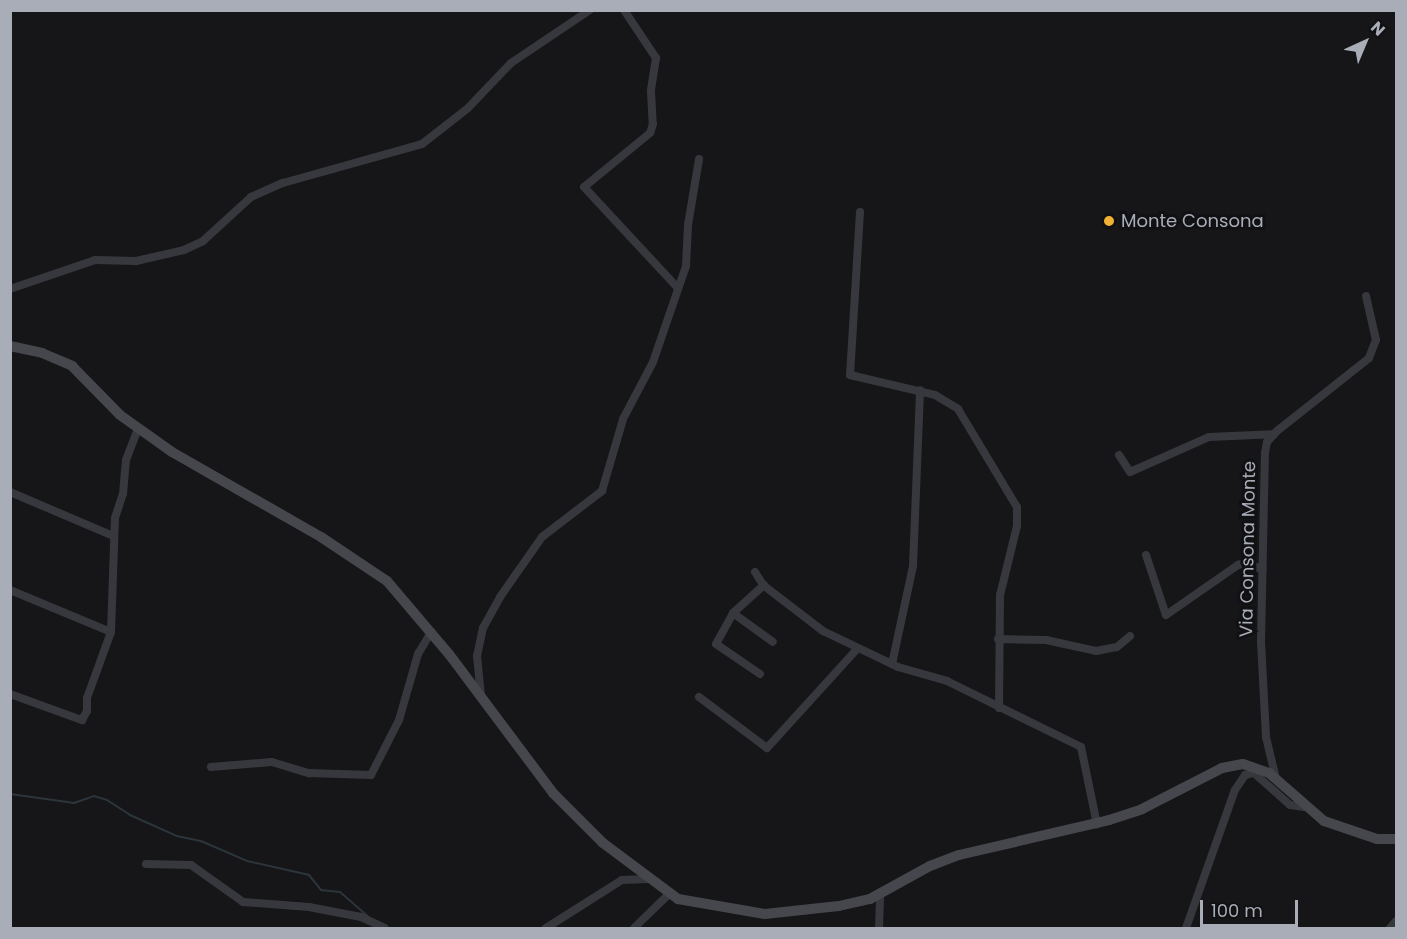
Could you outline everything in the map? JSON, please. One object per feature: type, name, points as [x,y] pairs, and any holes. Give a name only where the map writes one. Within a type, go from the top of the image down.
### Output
[{"type":"main road","points":[[10,345],[42,353],[72,366],[138,428],[172,452],[359,560],[387,581],[431,632],[553,793],[603,843],[648,879],[670,893],[712,908],[765,914],[839,906],[880,894],[930,866],[959,855],[1097,824],[1142,809],[1222,768],[1243,764],[1259,768],[1324,821],[1377,839],[1396,840]]},
{"type":"street","points":[[10,289],[95,260],[136,261],[184,250],[203,241],[250,197],[284,183],[422,144],[468,108],[511,63],[590,10]]},
{"type":"street","points":[[624,10],[656,58],[651,91],[653,124],[650,133],[584,187],[677,287]]},
{"type":"street","points":[[482,698],[477,657],[483,628],[500,597],[542,537],[602,491],[623,419],[653,362],[686,266],[688,225],[699,159]]},
{"type":"street","points":[[860,212],[850,375],[920,390],[958,409],[1017,507],[1017,526],[1000,595],[999,708]]},
{"type":"street","points":[[1119,455],[1130,472],[1209,437],[1274,434],[1369,358],[1376,340],[1366,296]]},
{"type":"street","points":[[892,664],[913,566],[920,390]]},
{"type":"street","points":[[10,694],[82,720],[111,632],[112,536],[126,477],[126,460],[138,428]]},
{"type":"street","name":"Via Consona Monte","points":[[1274,434],[1265,453],[1261,642],[1266,737],[1276,781]]},
{"type":"street","points":[[10,492],[112,536]]},
{"type":"street","points":[[1146,555],[1166,615],[1239,565],[1247,563],[1263,570]]},
{"type":"street","points":[[755,572],[764,585],[824,631],[892,664],[947,681],[1081,747],[1097,824]]},
{"type":"street","points":[[760,674],[716,644],[734,614],[764,585]]},
{"type":"street","points":[[10,590],[111,632]]},
{"type":"street","points":[[734,614],[773,642]]},
{"type":"street","points":[[211,767],[272,762],[309,773],[370,775],[399,720],[418,654],[431,632]]},
{"type":"street","points":[[998,639],[1046,640],[1096,651],[1117,647],[1130,636]]},
{"type":"street","points":[[699,697],[767,748],[858,648]]},
{"type":"street","points":[[1186,928],[1235,790],[1245,775],[1254,772],[1290,805],[1305,807]]},
{"type":"street","points":[[146,864],[191,866],[243,902],[357,916],[385,928]]},
{"type":"street","points":[[546,928],[622,880],[648,879]]},
{"type":"street","points":[[634,928],[670,893]]},
{"type":"street","points":[[879,928],[880,894]]},
{"type":"street","points":[[1390,928],[1396,921]]},
{"type":"waterway","points":[[10,794],[74,803],[94,796],[107,800],[130,815],[177,836],[201,841],[247,861],[309,875],[321,890],[340,892],[368,916]]},
{"type":"place","name":"Monte Consona","points":[[1109,221]]}]
